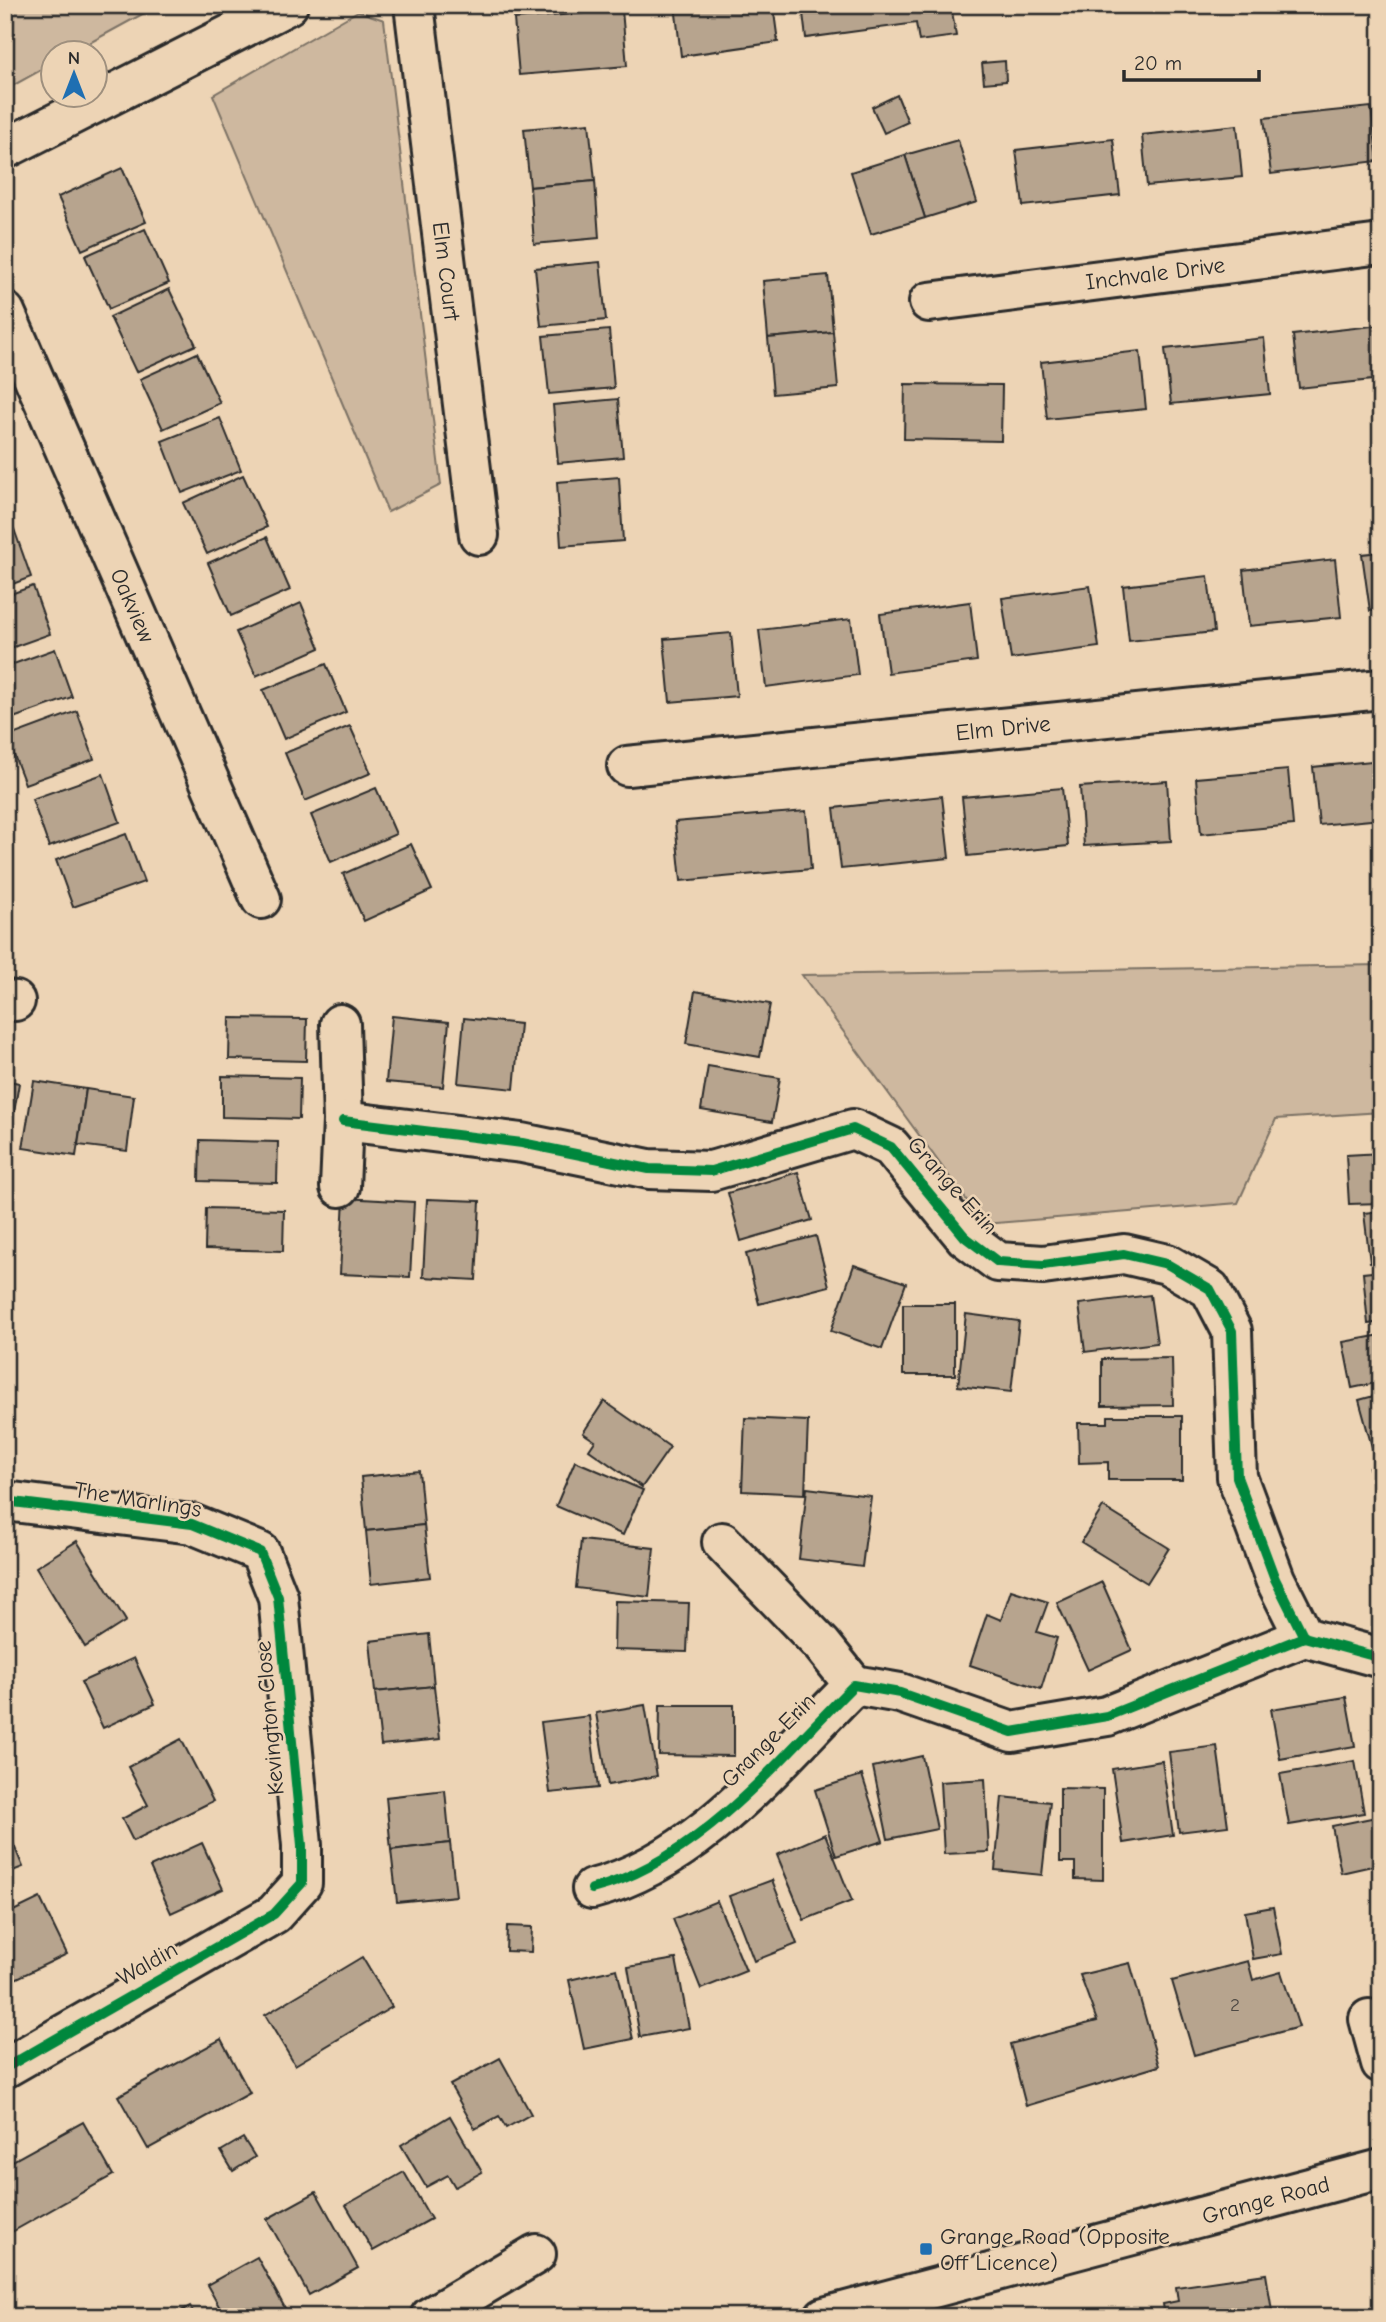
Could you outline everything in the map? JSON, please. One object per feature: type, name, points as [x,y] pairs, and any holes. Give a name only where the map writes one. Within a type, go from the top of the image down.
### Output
[{"type":"street","points":[[5,149],[236,16],[288,5]]},
{"type":"street","name":"Elm Court","points":[[414,5],[479,535]]},
{"type":"street","name":"Inchvale Drive","points":[[929,302],[1381,244]]},
{"type":"street","name":"Oakview","points":[[5,312],[261,899]]},
{"type":"street","name":"Elm Drive","points":[[627,766],[1381,689]]},
{"type":"street","points":[[340,1024],[343,1121],[340,1187]]},
{"type":"street","name":"Grange Erin","points":[[343,1121],[522,1143],[649,1168],[712,1171],[853,1129],[891,1147],[965,1237],[998,1262],[1043,1265],[1124,1254],[1167,1264],[1210,1289],[1232,1331],[1237,1476],[1275,1579],[1304,1637]]},
{"type":"street","name":"The Marlings","points":[[5,1501],[192,1524],[260,1552]]},
{"type":"street","points":[[722,1542],[822,1645],[854,1685],[900,1693],[1013,1732],[1107,1716],[1304,1637],[1381,1658]]},
{"type":"street","name":"Kevington Close","points":[[260,1552],[278,1597],[302,1845],[302,1883]]},
{"type":"street","name":"Grange Erin","points":[[592,1889],[626,1880],[702,1835],[854,1685]]},
{"type":"street","name":"Waldin","points":[[5,2068],[274,1914],[302,1883]]},
{"type":"street","points":[[1369,2020],[1381,2063]]},
{"type":"street","name":"Grange Road","points":[[824,2317],[1381,2169]]},
{"type":"street","points":[[430,2317],[536,2254]]},
{"type":"shaded area","points":[[5,5],[159,5],[99,38],[38,38],[38,72],[5,90]]},
{"type":"shaded area","points":[[358,11],[384,20],[441,485],[388,512],[213,95]]},
{"type":"shaded area","points":[[1381,965],[1381,1112],[1276,1119],[1238,1203],[984,1224],[802,975]]},
{"type":"building","points":[[675,5],[773,5],[778,42],[681,56]]},
{"type":"building","points":[[802,5],[951,5],[956,36],[919,41],[916,23],[806,38]]},
{"type":"building","points":[[996,5],[1032,5],[996,9]]},
{"type":"building","points":[[622,10],[627,66],[519,75],[514,19]]},
{"type":"building","points":[[1005,61],[1006,81],[984,83],[982,63]]},
{"type":"building","points":[[897,95],[908,122],[884,133],[872,107]]},
{"type":"building","points":[[1371,107],[1378,161],[1271,174],[1264,118]]},
{"type":"building","points":[[589,123],[595,181],[530,187],[524,129]]},
{"type":"building","points":[[1237,125],[1242,177],[1147,186],[1142,135]]},
{"type":"building","points":[[1113,139],[1120,195],[1023,206],[1016,150]]},
{"type":"building","points":[[958,140],[977,202],[925,218],[905,155]]},
{"type":"building","points":[[905,155],[925,218],[871,234],[851,172]]},
{"type":"building","points":[[122,168],[146,222],[82,250],[58,197]]},
{"type":"building","points":[[595,181],[599,238],[534,244],[530,187]]},
{"type":"building","points":[[145,229],[169,283],[109,309],[85,256]]},
{"type":"building","points":[[600,262],[606,320],[541,326],[535,268]]},
{"type":"building","points":[[828,275],[833,332],[768,338],[763,281]]},
{"type":"building","points":[[169,289],[196,345],[136,372],[110,317]]},
{"type":"building","points":[[1381,325],[1381,379],[1299,388],[1293,335]]},
{"type":"building","points":[[609,330],[614,388],[549,394],[543,336]]},
{"type":"building","points":[[833,332],[838,388],[773,394],[768,338]]},
{"type":"building","points":[[1264,338],[1270,394],[1171,404],[1165,349]]},
{"type":"building","points":[[1140,351],[1146,409],[1047,419],[1041,362]]},
{"type":"building","points":[[197,353],[220,403],[163,429],[140,379]]},
{"type":"building","points":[[905,384],[1002,385],[1001,441],[904,439]]},
{"type":"building","points":[[618,399],[623,457],[558,463],[553,405]]},
{"type":"building","points":[[220,418],[241,470],[182,493],[162,441]]},
{"type":"building","points":[[243,475],[267,527],[207,554],[183,503]]},
{"type":"building","points":[[619,477],[623,541],[561,546],[557,482]]},
{"type":"building","points":[[14,529],[31,577],[5,587],[5,533]]},
{"type":"building","points":[[267,537],[290,590],[231,616],[208,563]]},
{"type":"building","points":[[1381,552],[1381,610],[1370,611],[1362,554]]},
{"type":"building","points":[[1335,559],[1341,617],[1249,626],[1243,570]]},
{"type":"building","points":[[1208,576],[1214,632],[1129,641],[1123,586]]},
{"type":"building","points":[[33,586],[50,634],[5,650],[5,596]]},
{"type":"building","points":[[1090,586],[1099,647],[1011,659],[1002,598]]},
{"type":"building","points":[[970,602],[977,661],[888,673],[880,614]]},
{"type":"building","points":[[301,603],[320,648],[256,676],[236,632]]},
{"type":"building","points":[[851,619],[858,675],[766,687],[759,630]]},
{"type":"building","points":[[731,633],[737,696],[670,702],[664,639]]},
{"type":"building","points":[[55,649],[72,697],[5,721],[5,667]]},
{"type":"building","points":[[326,664],[346,712],[284,739],[263,690]]},
{"type":"building","points":[[77,711],[94,759],[25,784],[7,737]]},
{"type":"building","points":[[350,726],[371,773],[305,801],[285,753]]},
{"type":"building","points":[[1381,760],[1381,819],[1319,825],[1313,767]]},
{"type":"building","points":[[1288,770],[1293,825],[1201,834],[1196,778]]},
{"type":"building","points":[[103,774],[120,822],[49,847],[32,799]]},
{"type":"building","points":[[1167,781],[1171,841],[1084,846],[1080,787]]},
{"type":"building","points":[[376,788],[396,834],[331,862],[311,815]]},
{"type":"building","points":[[1062,788],[1068,846],[968,856],[962,797]]},
{"type":"building","points":[[942,796],[949,858],[841,869],[834,808]]},
{"type":"building","points":[[806,811],[811,869],[681,881],[675,822]]},
{"type":"building","points":[[126,834],[144,882],[73,907],[56,860]]},
{"type":"building","points":[[411,844],[432,890],[364,921],[343,874]]},
{"type":"building","points":[[695,991],[770,1004],[760,1057],[686,1044]]},
{"type":"building","points":[[392,1016],[449,1022],[443,1087],[386,1082]]},
{"type":"building","points":[[230,1018],[307,1019],[306,1061],[229,1059]]},
{"type":"building","points":[[464,1018],[520,1024],[514,1089],[458,1083]]},
{"type":"building","points":[[708,1066],[780,1078],[772,1122],[701,1110]]},
{"type":"building","points":[[222,1076],[300,1078],[299,1119],[222,1117]]},
{"type":"building","points":[[5,1080],[19,1083],[8,1148],[5,1148]]},
{"type":"building","points":[[34,1081],[86,1089],[76,1156],[23,1148]]},
{"type":"building","points":[[86,1089],[134,1096],[127,1151],[78,1145]]},
{"type":"building","points":[[200,1140],[278,1142],[277,1183],[199,1181]]},
{"type":"building","points":[[1381,1153],[1381,1203],[1349,1204],[1346,1155]]},
{"type":"building","points":[[798,1172],[812,1220],[741,1241],[728,1193]]},
{"type":"building","points":[[344,1198],[414,1202],[410,1277],[340,1274]]},
{"type":"building","points":[[427,1199],[480,1201],[476,1280],[423,1277]]},
{"type":"building","points":[[206,1208],[284,1210],[283,1251],[205,1249]]},
{"type":"building","points":[[1381,1211],[1381,1262],[1370,1263],[1364,1213]]},
{"type":"building","points":[[816,1236],[829,1286],[759,1304],[746,1254]]},
{"type":"building","points":[[854,1265],[906,1283],[882,1349],[831,1331]]},
{"type":"building","points":[[1381,1271],[1381,1322],[1368,1324],[1363,1273]]},
{"type":"building","points":[[1150,1295],[1157,1343],[1085,1352],[1079,1304]]},
{"type":"building","points":[[903,1304],[955,1304],[955,1375],[903,1375]]},
{"type":"building","points":[[966,1314],[1019,1321],[1011,1392],[958,1386]]},
{"type":"building","points":[[1381,1335],[1381,1382],[1352,1388],[1343,1342]]},
{"type":"building","points":[[1172,1358],[1173,1405],[1102,1406],[1102,1359]]},
{"type":"building","points":[[1381,1394],[1381,1445],[1372,1447],[1359,1400]]},
{"type":"building","points":[[604,1401],[670,1447],[642,1487],[589,1450],[595,1441],[583,1433]]},
{"type":"building","points":[[1108,1416],[1182,1416],[1182,1480],[1108,1480],[1108,1462],[1079,1463],[1078,1423],[1108,1423]]},
{"type":"building","points":[[745,1418],[808,1421],[805,1494],[742,1491]]},
{"type":"building","points":[[575,1461],[643,1490],[623,1535],[556,1506]]},
{"type":"building","points":[[1381,1462],[1381,1494],[1369,1468]]},
{"type":"building","points":[[419,1471],[424,1525],[366,1531],[361,1477]]},
{"type":"building","points":[[807,1488],[871,1496],[862,1567],[799,1559]]},
{"type":"building","points":[[1103,1507],[1169,1548],[1147,1583],[1081,1542]]},
{"type":"building","points":[[424,1525],[430,1577],[371,1584],[366,1531]]},
{"type":"building","points":[[581,1540],[654,1548],[649,1597],[576,1588]]},
{"type":"building","points":[[77,1541],[126,1621],[85,1647],[36,1567]]},
{"type":"building","points":[[1102,1582],[1132,1650],[1088,1670],[1057,1603]]},
{"type":"building","points":[[1011,1590],[1048,1602],[1037,1632],[1057,1638],[1041,1689],[970,1665],[987,1614],[1001,1620]]},
{"type":"building","points":[[615,1601],[689,1603],[687,1652],[614,1650]]},
{"type":"building","points":[[429,1634],[434,1686],[375,1692],[370,1641]]},
{"type":"building","points":[[134,1658],[155,1704],[103,1728],[81,1682]]},
{"type":"building","points":[[434,1686],[440,1739],[381,1745],[375,1692]]},
{"type":"building","points":[[1346,1697],[1355,1746],[1280,1759],[1271,1709]]},
{"type":"building","points":[[645,1705],[657,1776],[608,1785],[596,1713]]},
{"type":"building","points":[[660,1705],[734,1705],[734,1756],[659,1755]]},
{"type":"building","points":[[589,1716],[598,1788],[550,1793],[541,1722]]},
{"type":"building","points":[[181,1739],[213,1801],[133,1841],[122,1819],[148,1805],[128,1767]]},
{"type":"building","points":[[1217,1746],[1228,1826],[1179,1832],[1169,1752]]},
{"type":"building","points":[[922,1756],[937,1829],[888,1839],[873,1767]]},
{"type":"building","points":[[1162,1761],[1173,1835],[1123,1843],[1112,1769]]},
{"type":"building","points":[[1355,1761],[1364,1813],[1289,1825],[1280,1774]]},
{"type":"building","points":[[862,1775],[883,1841],[836,1856],[815,1790]]},
{"type":"building","points":[[985,1779],[989,1852],[944,1854],[940,1782]]},
{"type":"building","points":[[1060,1788],[1103,1789],[1103,1880],[1075,1879],[1075,1862],[1060,1862]]},
{"type":"building","points":[[445,1790],[450,1843],[391,1850],[386,1797]]},
{"type":"building","points":[[1002,1797],[1050,1802],[1042,1875],[995,1870]]},
{"type":"building","points":[[1381,1816],[1381,1864],[1341,1873],[1332,1826]]},
{"type":"building","points":[[5,1824],[23,1867],[5,1874]]},
{"type":"building","points":[[825,1834],[852,1901],[804,1920],[777,1855]]},
{"type":"building","points":[[202,1843],[223,1889],[171,1913],[150,1867]]},
{"type":"building","points":[[450,1843],[456,1896],[397,1902],[391,1850]]},
{"type":"building","points":[[772,1880],[797,1944],[754,1961],[729,1896]]},
{"type":"building","points":[[40,1898],[67,1954],[5,1984],[5,1915]]},
{"type":"building","points":[[717,1901],[746,1971],[701,1989],[673,1919]]},
{"type":"building","points":[[1273,1907],[1282,1954],[1253,1959],[1245,1912]]},
{"type":"building","points":[[507,1926],[532,1927],[531,1952],[506,1951]]},
{"type":"building","points":[[362,1957],[392,2007],[295,2065],[265,2015]]},
{"type":"building","points":[[676,1959],[689,2028],[640,2037],[628,1967]]},
{"type":"building","points":[[1248,1961],[1253,1980],[1281,1972],[1299,2027],[1194,2055],[1172,1981]]},
{"type":"building","points":[[1130,1963],[1159,2066],[1026,2106],[1010,2044],[1097,2021],[1080,1975]]},
{"type":"building","points":[[617,1969],[633,2039],[584,2049],[569,1980]]},
{"type":"building","points":[[221,2039],[250,2093],[148,2149],[118,2096]]},
{"type":"building","points":[[500,2058],[531,2114],[506,2128],[499,2116],[475,2129],[450,2085]]},
{"type":"building","points":[[450,2116],[482,2172],[455,2187],[448,2175],[426,2187],[401,2145]]},
{"type":"building","points":[[83,2122],[113,2175],[10,2233],[5,2225],[5,2165]]},
{"type":"building","points":[[243,2138],[255,2157],[233,2171],[221,2151]]},
{"type":"building","points":[[404,2172],[431,2219],[373,2251],[346,2205]]},
{"type":"building","points":[[316,2192],[358,2268],[309,2295],[267,2219]]},
{"type":"building","points":[[257,2257],[286,2310],[274,2317],[225,2317],[207,2285]]},
{"type":"building","points":[[1266,2274],[1273,2317],[1165,2317],[1163,2304],[1178,2301],[1176,2287]]},
{"type":"building","points":[[190,2306],[196,2317],[170,2317]]},
{"type":"building","points":[[1381,2308],[1381,2317],[1364,2317],[1363,2314]]},
{"type":"cycle path","points":[[343,1121],[522,1143],[649,1169],[711,1171],[853,1129],[891,1147],[965,1237],[998,1262],[1043,1265],[1124,1254],[1167,1264],[1210,1289],[1232,1331],[1237,1477],[1275,1579],[1304,1637]]},
{"type":"cycle path","points":[[5,1501],[192,1524],[260,1552],[278,1597],[302,1845],[302,1883],[274,1914],[5,2068]]},
{"type":"cycle path","points":[[592,1889],[631,1875],[668,1856],[702,1832],[766,1776],[854,1685],[900,1693],[1012,1732],[1107,1716],[1304,1637],[1381,1658]]},
{"type":"place","name":"Grange Road (Opposite Off Licence)","points":[[926,2249]]}]
